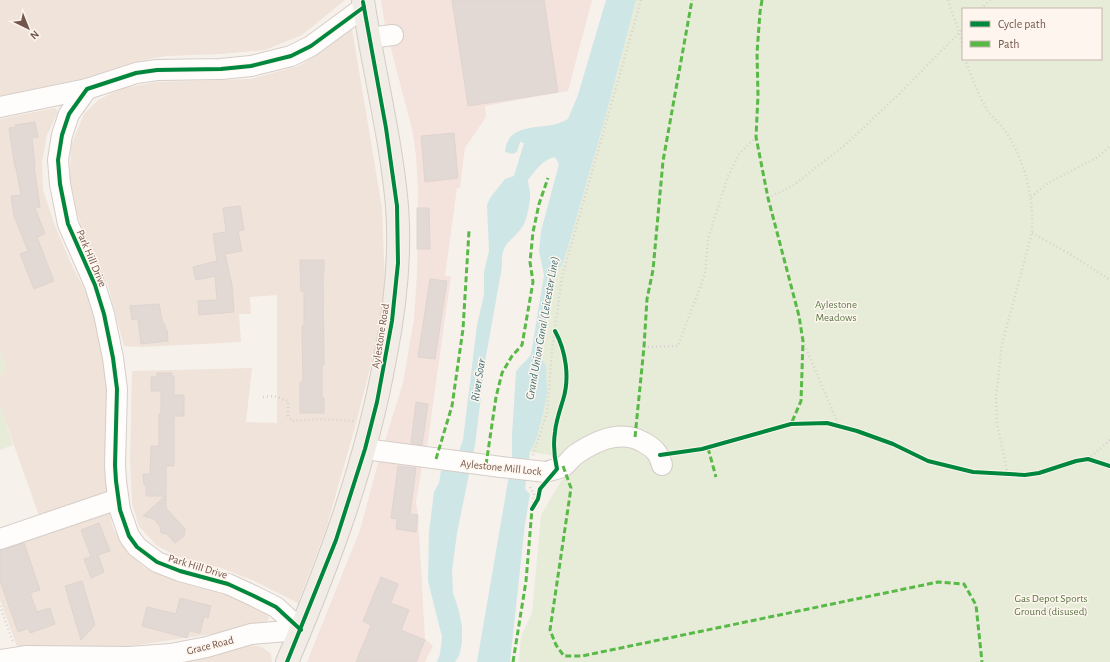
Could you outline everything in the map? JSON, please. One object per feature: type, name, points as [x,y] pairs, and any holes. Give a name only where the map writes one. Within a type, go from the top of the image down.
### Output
[{"type":"main road","name":"Aylestone Road","points":[[287,662],[336,540],[365,449],[377,402],[392,321],[398,263],[397,206],[386,128],[363,3]]},
{"type":"street","points":[[0,107],[87,88],[136,73],[157,70],[221,69],[251,66],[291,56],[311,46],[363,3]]},
{"type":"street","points":[[369,38],[393,35]]},
{"type":"street","name":"Park Hill Drive","points":[[87,88],[69,114],[62,135],[58,160],[60,184],[68,224],[95,286],[104,314],[114,358],[116,389],[115,464],[120,510],[129,536],[137,547],[157,562],[180,571],[228,584],[254,596],[276,608],[301,630]]},
{"type":"street","name":"Aylestone Mill Lock","points":[[365,449],[449,461],[546,472],[564,466],[574,456],[598,441],[615,436],[635,437],[650,446],[660,455],[662,465]]},
{"type":"street","points":[[0,540],[118,499]]},
{"type":"street","name":"Grace Road","points":[[17,659],[129,657],[171,654],[207,647],[251,634],[301,630]]},
{"type":"path","points":[[533,458],[548,413],[555,331],[562,277],[641,0]]},
{"type":"path","points":[[948,0],[962,45]]},
{"type":"path","points":[[982,8],[990,0]]},
{"type":"path","points":[[768,198],[794,185],[845,145],[900,93],[962,30]]},
{"type":"path","points":[[965,60],[966,65],[987,110],[1005,131],[1019,156],[1031,197],[1033,218],[1032,232],[1002,344],[996,398],[997,424],[1008,475]]},
{"type":"path","points":[[644,346],[678,346],[705,274],[708,239],[727,179],[739,154],[756,137]]},
{"type":"path","points":[[1031,197],[1048,183],[1098,157],[1110,146]]},
{"type":"path","points":[[1032,232],[1110,280]]},
{"type":"path","points":[[555,331],[560,339]]},
{"type":"path","points":[[803,341],[839,426]]},
{"type":"path","points":[[263,397],[274,396],[288,401],[288,416],[292,421],[319,419],[357,421]]},
{"type":"path","points":[[833,424],[845,428]]},
{"type":"path","points":[[1088,460],[1110,440]]},
{"type":"path","points":[[1082,460],[1096,462]]},
{"type":"path","points":[[1001,474],[1013,475]]},
{"type":"path","points":[[528,484],[534,494],[532,509]]},
{"type":"path","points":[[532,509],[539,494]]},
{"type":"path","points":[[0,606],[16,650],[17,659]]},
{"type":"shaded area","points":[[0,0],[345,0],[302,35],[265,50],[221,54],[166,56],[133,62],[85,78],[0,96]]},
{"type":"shaded area","points":[[381,0],[592,0],[568,91],[485,106],[486,117],[465,148],[460,188],[457,188],[445,276],[451,276],[426,454],[383,447],[403,383],[414,319],[417,275],[418,188],[416,156],[412,129],[385,26]]},
{"type":"shaded area","points":[[352,29],[382,208],[385,285],[377,341],[355,427],[326,529],[298,603],[254,581],[221,568],[176,556],[156,545],[139,526],[132,504],[130,461],[132,371],[252,368],[246,422],[277,423],[277,295],[250,297],[251,314],[239,314],[241,342],[141,347],[124,346],[107,282],[87,244],[77,212],[70,178],[71,145],[84,114],[98,100],[123,88],[157,82],[250,79],[299,66]]},
{"type":"shaded area","points":[[55,108],[58,112],[47,135],[42,162],[43,190],[55,226],[72,266],[87,294],[104,349],[107,383],[105,462],[107,499],[41,521],[0,406],[0,375],[3,374],[6,367],[0,351],[0,119]]},
{"type":"shaded area","points":[[380,456],[423,460],[416,502],[425,639],[433,646],[425,662],[307,662],[360,530]]},
{"type":"shaded area","points":[[108,506],[113,528],[127,552],[144,567],[173,580],[242,597],[271,610],[266,626],[131,646],[18,649],[0,600],[0,543]]},
{"type":"shaded area","points":[[251,645],[262,647],[271,654],[272,662],[177,662],[194,659]]},
{"type":"green space","name":"Aylestone Meadows","points":[[636,0],[1110,0],[1110,662],[519,662],[521,636],[532,613],[541,515],[561,481],[570,472],[563,457],[530,452],[536,440],[543,414],[546,365],[540,356],[553,275],[562,265],[604,122]]},
{"type":"green space","points":[[0,351],[6,368],[3,374],[0,375]]},
{"type":"green space","points":[[0,406],[13,445],[0,450]]},
{"type":"water","points":[[606,0],[636,0],[604,122],[568,247],[562,265],[553,275],[540,356],[546,365],[547,393],[536,440],[530,452],[525,489],[530,494],[525,524],[510,662],[477,662],[512,458],[516,372],[531,354],[544,275],[539,251],[541,231],[559,164],[555,157],[543,163],[536,169],[528,180],[530,200],[524,224],[508,242],[503,252],[502,267],[486,356],[475,445],[457,533],[452,571],[453,593],[462,627],[462,643],[459,656],[455,662],[437,662],[440,654],[442,637],[428,581],[429,532],[434,492],[439,483],[441,471],[454,465],[463,440],[477,325],[484,295],[484,272],[489,251],[487,205],[490,198],[505,179],[514,176],[524,143],[520,142],[517,152],[513,154],[505,152],[507,143],[511,137],[524,129],[556,124],[568,119],[578,95]]},
{"type":"building","points":[[452,0],[544,0],[558,92],[468,106]]},
{"type":"building","points":[[35,122],[38,137],[32,138],[34,166],[40,207],[35,208],[45,234],[37,237],[54,281],[34,289],[20,254],[28,251],[14,216],[11,196],[21,195],[9,128],[16,127],[15,125]]},
{"type":"building","points":[[454,133],[458,178],[425,182],[421,136]]},
{"type":"building","points":[[240,206],[244,230],[238,231],[242,251],[225,254],[232,285],[234,312],[199,315],[198,301],[217,300],[215,276],[196,280],[193,267],[217,261],[213,234],[226,232],[223,208]]},
{"type":"building","points":[[417,208],[429,208],[430,249],[417,249]]},
{"type":"building","points":[[300,260],[324,260],[324,365],[322,365],[322,398],[324,398],[324,413],[300,413],[300,382],[303,382],[302,326],[304,325],[304,291],[301,291]]},
{"type":"building","points":[[430,279],[447,281],[435,359],[418,357]]},
{"type":"building","points":[[159,304],[163,324],[165,324],[167,330],[168,341],[141,344],[138,319],[132,320],[130,306]]},
{"type":"building","points":[[157,373],[172,373],[172,377],[174,376],[174,395],[184,395],[184,416],[174,416],[174,466],[166,466],[166,508],[185,529],[184,536],[175,543],[167,534],[161,533],[160,526],[154,519],[143,516],[165,496],[146,496],[146,485],[144,485],[143,474],[150,474],[151,446],[159,446],[161,391],[151,391],[151,377],[157,377]]},
{"type":"building","points":[[416,402],[428,404],[422,445],[411,443]]},
{"type":"building","points":[[398,466],[416,468],[410,514],[418,515],[416,532],[396,529],[397,519],[391,518]]},
{"type":"building","points":[[99,523],[110,551],[98,555],[104,572],[91,578],[84,559],[91,557],[81,530]]},
{"type":"building","points":[[24,543],[40,590],[30,593],[37,612],[50,608],[55,624],[30,633],[28,628],[18,632],[0,581],[0,550]]},
{"type":"building","points":[[381,577],[398,584],[391,603],[409,610],[401,630],[425,640],[416,662],[356,662],[371,625],[363,621]]},
{"type":"building","points":[[82,581],[95,625],[81,640],[65,586]]},
{"type":"building","points":[[180,598],[211,606],[208,618],[204,617],[200,633],[189,631],[187,638],[142,626],[147,607],[176,614]]},
{"type":"marked path","points":[[635,437],[647,299],[653,270],[663,161],[692,0]]},
{"type":"marked path","points":[[762,0],[757,53],[758,95],[756,137],[768,198],[799,316],[803,341],[801,401],[791,424]]},
{"type":"marked path","points":[[486,465],[496,397],[502,373],[512,356],[522,345],[533,282],[530,262],[533,232],[539,204],[548,178]]},
{"type":"marked path","points":[[436,459],[452,406],[463,329],[469,231]]},
{"type":"marked path","points":[[708,448],[716,477]]},
{"type":"marked path","points":[[563,466],[571,488],[550,630],[556,645],[564,656],[582,656],[938,582],[964,584],[976,605],[982,662]]},
{"type":"marked path","points":[[513,662],[526,581],[532,509]]},
{"type":"cycle path","points":[[287,662],[336,540],[365,449],[377,402],[392,321],[398,263],[397,206],[386,128],[363,2]]},
{"type":"cycle path","points":[[301,630],[276,607],[254,596],[228,584],[180,571],[157,562],[137,547],[129,536],[120,510],[116,481],[117,389],[113,358],[104,314],[95,285],[68,224],[60,184],[58,160],[62,135],[69,114],[87,89],[136,73],[157,70],[221,69],[251,66],[291,56],[311,46],[364,7]]},
{"type":"cycle path","points":[[532,509],[538,499],[540,489],[557,469],[554,450],[554,437],[565,392],[566,365],[562,347],[555,331]]},
{"type":"cycle path","points":[[660,455],[702,449],[791,424],[827,423],[857,431],[893,444],[928,461],[973,472],[1025,475],[1039,473],[1076,461],[1088,459],[1110,466]]},
{"type":"water label","name":"Grand Union Canal (Leicester Line)","points":[[542,328]]},
{"type":"water label","name":"River Soar","points":[[478,380]]},
{"type":"park label","name":"Gas Depot Sports Ground (disused)","points":[[1051,604]]}]
